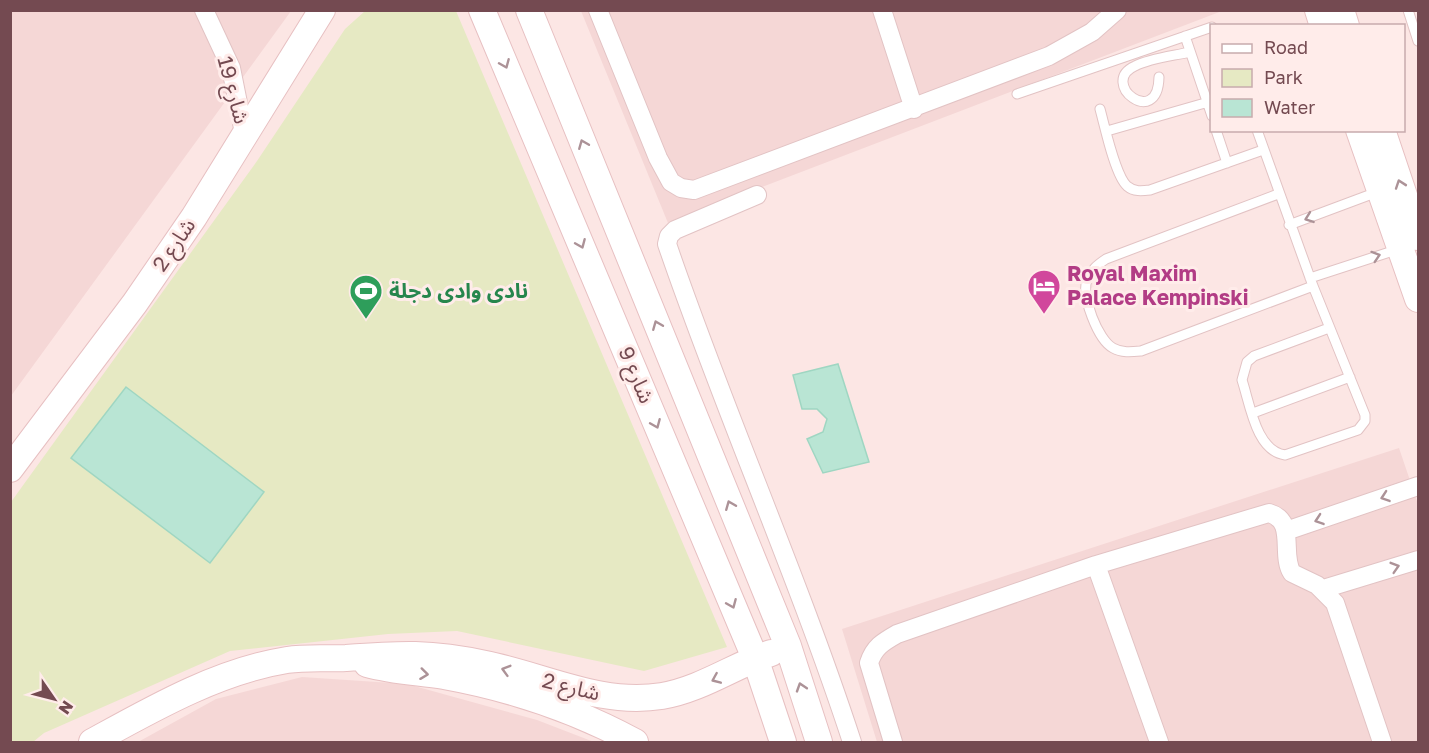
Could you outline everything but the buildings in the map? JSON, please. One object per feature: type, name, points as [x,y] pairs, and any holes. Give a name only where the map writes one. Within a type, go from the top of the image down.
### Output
[{"type":"street","name":"شارع 19","points":[[204,10],[231,68],[245,138]]},
{"type":"street","name":"شارع 2","points":[[10,469],[135,303],[245,138],[322,10]]},
{"type":"street","name":"شارع 9","points":[[529,10],[788,646],[819,742]]},
{"type":"street","points":[[598,10],[658,158],[672,182],[681,188],[694,190],[914,109],[1049,56],[1092,32],[1111,12]]},
{"type":"street","points":[[882,10],[914,109]]},
{"type":"street","name":"شارع 9","points":[[485,11],[755,658],[783,742]]},
{"type":"street","points":[[1360,132],[1380,191],[1410,243]]},
{"type":"street","points":[[1382,132],[1410,243],[1419,299]]},
{"type":"street","points":[[757,195],[675,230],[669,236],[667,244],[834,687],[852,742]]},
{"type":"street","points":[[1286,531],[1419,486]]},
{"type":"street","points":[[893,742],[868,663],[873,651],[883,642],[897,634],[1096,565],[1263,514],[1275,514],[1286,531],[1286,559],[1292,573],[1323,590],[1339,610],[1382,742]]},
{"type":"street","points":[[1323,590],[1419,560]]},
{"type":"street","points":[[1096,565],[1159,742]]},
{"type":"street","name":"شارع 2","points":[[92,742],[155,707],[226,678],[284,660],[346,658],[398,653],[450,657],[488,664],[596,696],[629,698],[662,696],[694,688],[724,676],[755,658],[788,646]]},
{"type":"street","name":"شارع 2","points":[[346,658],[404,671],[478,683],[525,695],[570,711],[634,742]]},
{"type":"lane","points":[[1408,10],[1419,41]]},
{"type":"lane","points":[[1017,94],[1210,28]]},
{"type":"lane","points":[[1107,131],[1209,102],[1185,36]]},
{"type":"lane","points":[[1159,77],[1159,89],[1152,99],[1140,102],[1129,97],[1123,87],[1125,75],[1134,66],[1190,52]]},
{"type":"lane","points":[[1100,109],[1121,176],[1127,186],[1138,191],[1150,190],[1263,150]]},
{"type":"lane","points":[[1217,132],[1227,163]]},
{"type":"lane","points":[[1258,132],[1311,282],[1365,415],[1365,421],[1358,430],[1285,455],[1276,454],[1264,442],[1242,380],[1247,362],[1254,356],[1329,328]]},
{"type":"lane","points":[[1290,225],[1380,191]]},
{"type":"lane","points":[[1278,194],[1106,259],[1093,268],[1086,281],[1086,296],[1102,340],[1113,348],[1127,352],[1141,351],[1410,243]]},
{"type":"lane","points":[[1253,413],[1350,377]]},
{"type":"shaded area","points":[[11,11],[291,11],[11,396]]},
{"type":"shaded area","points":[[581,11],[1222,11],[668,223]]},
{"type":"shaded area","points":[[1399,448],[1418,504],[1418,742],[877,742],[842,629]]},
{"type":"shaded area","points":[[302,677],[407,684],[537,720],[594,742],[138,742],[216,699]]},
{"type":"green space","name":"نادى وادى دجلة","points":[[365,11],[456,11],[727,647],[644,671],[457,631],[388,634],[230,651],[44,733],[33,742],[11,742],[11,502],[257,161],[345,29]]},
{"type":"water","points":[[838,364],[869,462],[823,473],[807,439],[823,432],[827,419],[817,409],[802,409],[793,375]]},
{"type":"water","points":[[126,387],[264,492],[210,563],[71,458]]},
{"type":"place","name":"Royal Maxim Palace Kempinski","points":[[1044,315]]},
{"type":"place","name":"نادى وادى دجلة","points":[[366,320]]}]
